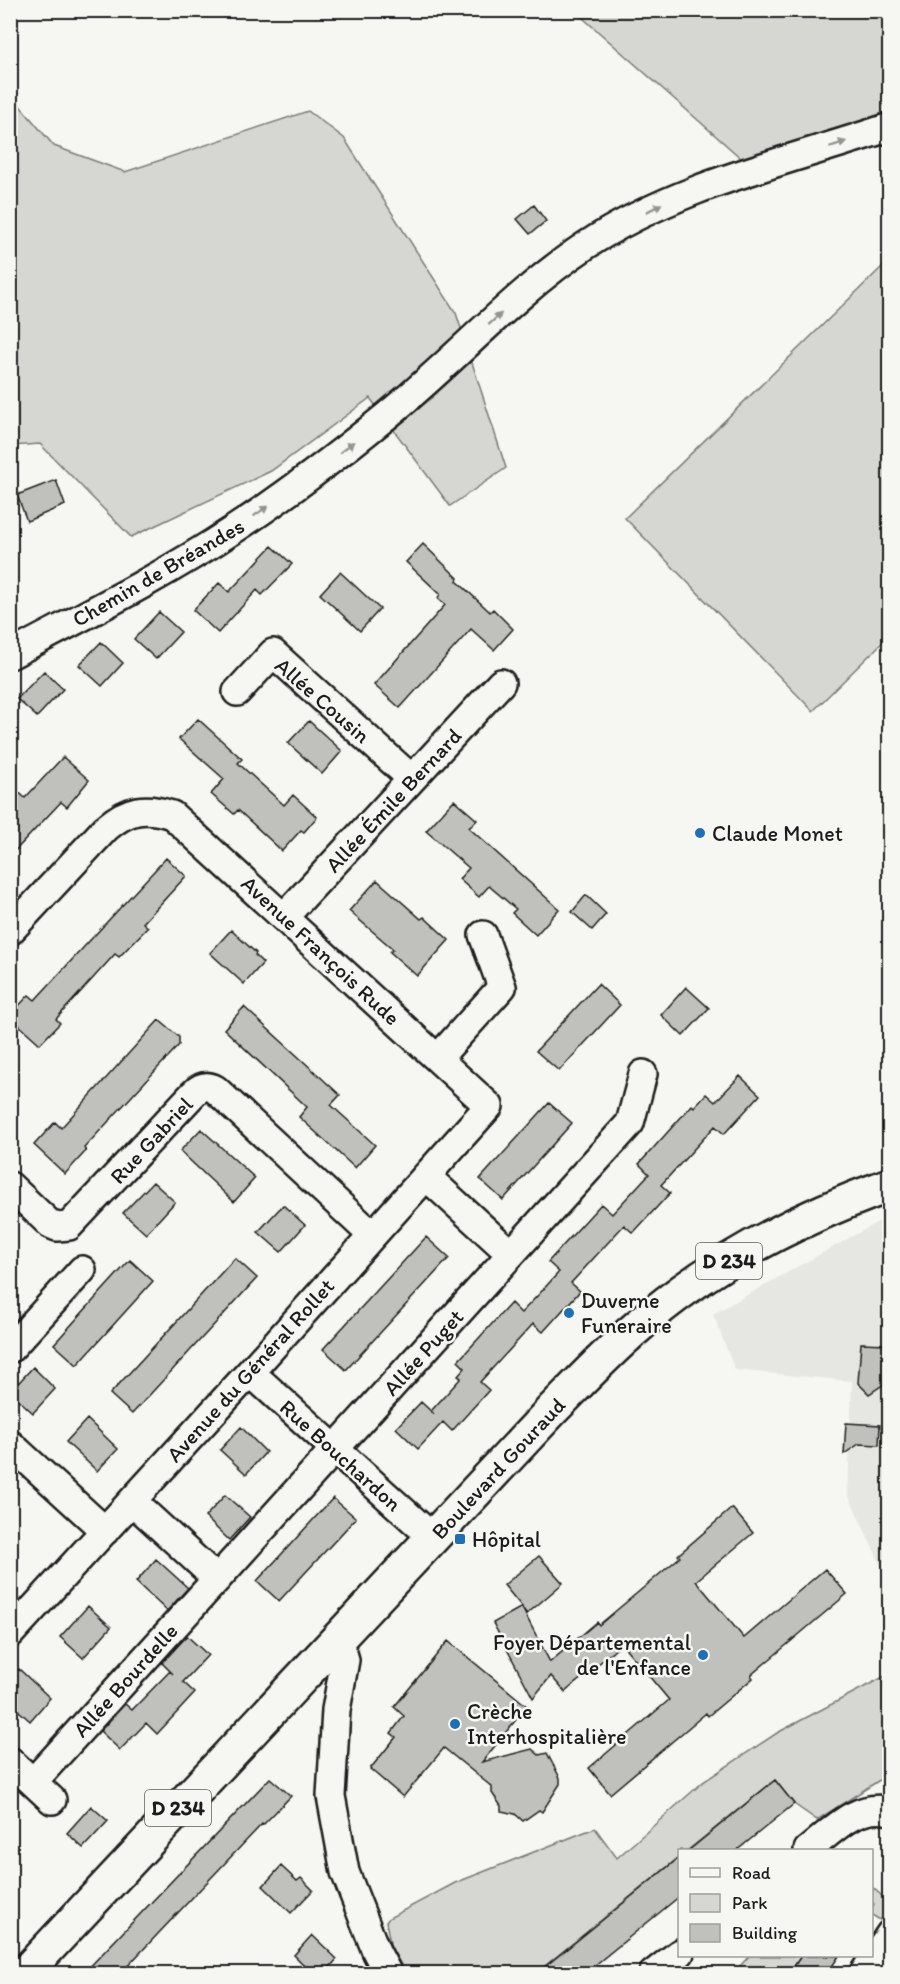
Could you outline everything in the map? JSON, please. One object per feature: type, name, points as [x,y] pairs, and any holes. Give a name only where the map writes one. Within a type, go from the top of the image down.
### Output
[{"type":"main road","name":"Boulevard Gouraud","points":[[334,1644],[432,1537],[634,1329],[663,1306],[745,1252],[806,1218],[890,1185]]},
{"type":"main road","name":"D 234","points":[[24,1974],[291,1687],[334,1644]]},
{"type":"street","name":"Chemin de Bréandes","points":[[10,655],[134,589],[232,531],[301,483],[382,420],[530,288],[585,246],[674,198],[745,172],[890,127]]},
{"type":"street","name":"Allée Cousin","points":[[237,692],[273,653],[412,779]]},
{"type":"street","name":"Allée Émile Bernard","points":[[284,916],[501,683]]},
{"type":"street","name":"Avenue François Rude","points":[[10,932],[106,828],[124,815],[145,810],[158,810],[177,820],[489,1106]]},
{"type":"street","points":[[438,1058],[502,987],[483,935]]},
{"type":"street","name":"Allée Puget","points":[[334,1449],[630,1123],[643,1074]]},
{"type":"street","name":"Rue Gabriel","points":[[10,1186],[50,1224],[57,1227],[69,1226],[203,1086],[215,1089],[372,1235]]},
{"type":"street","name":"Avenue du Général Rollet","points":[[10,1634],[489,1106]]},
{"type":"street","points":[[426,1176],[511,1254]]},
{"type":"street","points":[[10,1349],[82,1270]]},
{"type":"street","name":"Rue Bouchardon","points":[[250,1372],[432,1537]]},
{"type":"street","points":[[10,1444],[105,1531]]},
{"type":"street","name":"Allée Bourdelle","points":[[10,1761],[43,1791],[217,1579],[334,1449]]},
{"type":"street","points":[[132,1501],[217,1579]]},
{"type":"street","points":[[334,1644],[343,1653],[345,1660],[336,1710],[331,1796],[345,1872],[376,1951],[388,1974]]},
{"type":"street","points":[[810,1849],[843,1822],[862,1810],[880,1808],[890,1811]]},
{"type":"street","points":[[863,1974],[890,1934]]},
{"type":"street","points":[[653,1974],[678,1955]]},
{"type":"shaded area","points":[[889,1220],[889,1583],[848,1494],[852,1381],[735,1370],[713,1314],[878,1222]]},
{"type":"green space","points":[[575,11],[889,11],[889,116],[743,160]]},
{"type":"green space","points":[[10,94],[54,146],[125,172],[308,111],[344,138],[456,313],[506,468],[450,506],[370,398],[271,471],[131,537],[40,444],[11,446]]},
{"type":"green space","points":[[885,264],[890,269],[889,636],[813,711],[625,518]]},
{"type":"green space","points":[[889,1674],[889,1774],[817,1820],[794,1804],[775,1780],[689,1849],[678,1849],[678,1858],[536,1973],[406,1973],[391,1948],[386,1922],[389,1918],[455,1883],[595,1828],[617,1858],[703,1782],[777,1733]]},
{"type":"green space","points":[[873,1888],[889,1902],[889,1909],[880,1920],[873,1916]]},
{"type":"green space","points":[[748,1957],[800,1957],[789,1973],[733,1974]]},
{"type":"building","points":[[534,205],[546,221],[530,234],[517,219]]},
{"type":"building","points":[[56,480],[65,505],[27,521],[17,495]]},
{"type":"building","points":[[423,544],[458,578],[457,581],[490,612],[493,609],[513,629],[494,650],[471,629],[400,708],[374,685],[445,605],[438,598],[440,594],[406,562]]},
{"type":"building","points":[[272,546],[292,564],[262,595],[257,590],[218,633],[193,610],[219,583],[229,592]]},
{"type":"building","points":[[340,572],[380,609],[360,631],[320,594]]},
{"type":"building","points":[[159,612],[181,632],[156,659],[134,639]]},
{"type":"building","points":[[101,642],[123,663],[102,686],[79,665]]},
{"type":"building","points":[[44,671],[63,689],[37,717],[17,699]]},
{"type":"building","points":[[198,719],[242,759],[238,763],[284,805],[293,795],[317,817],[304,832],[301,830],[282,851],[238,810],[234,814],[211,794],[224,779],[179,739]]},
{"type":"building","points":[[309,721],[342,751],[322,774],[288,743]]},
{"type":"building","points":[[63,757],[89,780],[67,807],[61,802],[10,856],[10,784],[25,798]]},
{"type":"building","points":[[454,800],[477,820],[469,828],[559,909],[536,935],[512,913],[516,909],[489,886],[479,897],[459,879],[469,868],[426,831]]},
{"type":"building","points":[[166,858],[186,876],[143,923],[148,927],[119,957],[115,954],[56,1019],[60,1023],[40,1044],[10,1015],[29,995],[35,1000]]},
{"type":"building","points":[[377,880],[449,940],[417,976],[390,952],[393,949],[349,911]]},
{"type":"building","points":[[586,895],[606,914],[592,930],[572,912]]},
{"type":"building","points":[[231,930],[256,953],[255,955],[263,963],[244,984],[210,953]]},
{"type":"building","points":[[598,984],[620,1005],[559,1071],[536,1051]]},
{"type":"building","points":[[686,987],[709,1008],[683,1036],[661,1015]]},
{"type":"building","points":[[244,1007],[340,1095],[331,1105],[375,1145],[355,1168],[299,1117],[307,1107],[224,1029]]},
{"type":"building","points":[[159,1020],[179,1037],[179,1045],[84,1148],[86,1151],[65,1174],[34,1145],[55,1122],[61,1128]]},
{"type":"building","points":[[740,1076],[760,1095],[724,1134],[715,1126],[661,1185],[670,1193],[633,1233],[624,1225],[571,1283],[580,1291],[543,1332],[533,1324],[480,1382],[489,1390],[452,1431],[443,1422],[418,1449],[396,1428],[421,1402],[434,1414],[431,1411],[461,1378],[458,1376],[465,1368],[458,1361],[511,1303],[521,1313],[540,1293],[559,1272],[548,1262],[601,1204],[612,1214],[649,1174],[639,1164],[692,1105],[694,1107],[706,1094],[715,1102]]},
{"type":"building","points":[[549,1103],[572,1123],[503,1200],[480,1179]]},
{"type":"building","points":[[201,1129],[255,1178],[234,1202],[180,1151]]},
{"type":"building","points":[[153,1182],[175,1202],[146,1234],[123,1213]]},
{"type":"building","points":[[283,1205],[305,1225],[281,1252],[258,1232]]},
{"type":"building","points":[[426,1237],[449,1258],[346,1370],[323,1349]]},
{"type":"building","points":[[235,1258],[257,1278],[132,1414],[110,1394]]},
{"type":"building","points":[[130,1260],[153,1281],[77,1365],[54,1344]]},
{"type":"building","points":[[861,1343],[886,1344],[884,1384],[869,1394],[858,1383]]},
{"type":"building","points":[[33,1367],[55,1389],[33,1413],[10,1392]]},
{"type":"building","points":[[87,1419],[118,1449],[97,1471],[66,1442]]},
{"type":"building","points":[[846,1423],[880,1425],[879,1445],[859,1444],[844,1454]]},
{"type":"building","points":[[241,1427],[266,1452],[246,1474],[220,1450]]},
{"type":"building","points":[[225,1495],[250,1517],[229,1540],[205,1517]]},
{"type":"building","points":[[333,1498],[356,1518],[279,1601],[257,1581]]},
{"type":"building","name":"Foyer Départemental de l'Enfance","points":[[732,1508],[753,1533],[696,1581],[744,1638],[825,1569],[847,1594],[751,1675],[753,1678],[708,1716],[706,1713],[610,1794],[589,1768],[669,1700],[622,1644],[565,1692],[551,1676],[533,1698],[493,1623],[522,1607],[504,1585],[539,1556],[563,1583],[527,1614],[522,1608],[550,1662],[597,1622],[599,1625],[680,1557],[678,1555]]},
{"type":"building","points":[[156,1559],[188,1588],[167,1611],[136,1582]]},
{"type":"building","points":[[88,1606],[111,1627],[83,1658],[60,1637]]},
{"type":"building","points":[[187,1636],[208,1655],[183,1682],[195,1693],[157,1734],[146,1723],[120,1750],[100,1731],[125,1704],[132,1710],[170,1671],[162,1663]]},
{"type":"building","name":"Crèche Interhospitalière","points":[[448,1641],[527,1706],[482,1762],[532,1749],[539,1755],[547,1753],[560,1778],[560,1784],[542,1812],[539,1810],[523,1821],[515,1814],[501,1811],[501,1806],[492,1793],[492,1787],[444,1748],[403,1797],[370,1769],[396,1737],[391,1733],[404,1716],[394,1707]]},
{"type":"building","points":[[19,1669],[50,1698],[30,1721],[10,1703],[10,1679]]},
{"type":"building","points":[[270,1778],[291,1796],[120,1974],[83,1974]]},
{"type":"building","points":[[775,1780],[794,1804],[738,1849],[690,1849]]},
{"type":"building","points":[[91,1806],[108,1821],[83,1848],[67,1833]]},
{"type":"building","points":[[678,1859],[678,1898],[584,1974],[536,1974]]},
{"type":"building","points":[[281,1866],[297,1881],[301,1878],[313,1890],[291,1913],[263,1886]]},
{"type":"building","points":[[312,1935],[337,1959],[324,1974],[313,1974],[294,1955]]},
{"type":"building","points":[[800,1957],[838,1957],[827,1974],[789,1974]]},
{"type":"place","name":"Claude Monet","points":[[700,833]]},
{"type":"place","name":"Duverne Funeraire","points":[[569,1313]]},
{"type":"place","name":"Hôpital","points":[[460,1539]]},
{"type":"place","name":"Foyer Départemental de l'Enfance","points":[[703,1655]]},
{"type":"place","name":"Crèche Interhospitalière","points":[[455,1724]]}]
